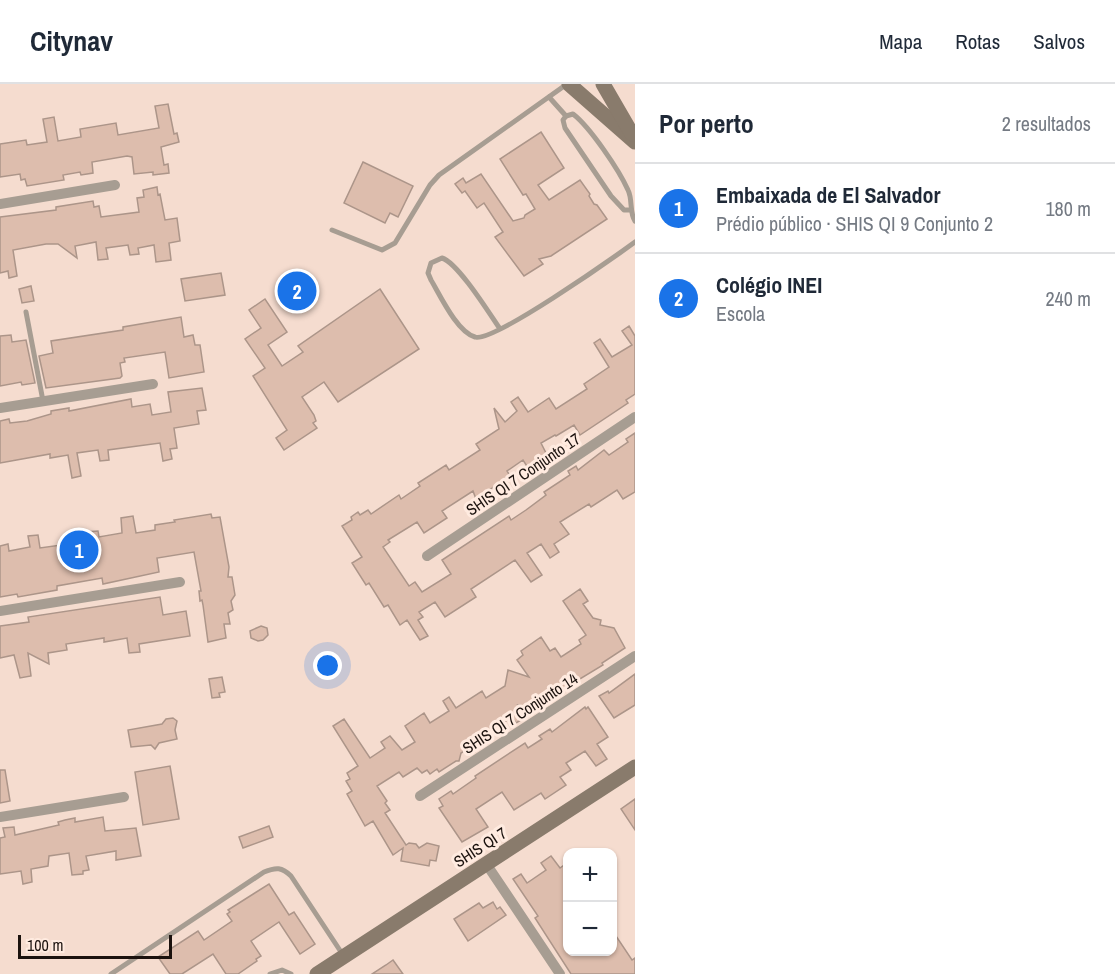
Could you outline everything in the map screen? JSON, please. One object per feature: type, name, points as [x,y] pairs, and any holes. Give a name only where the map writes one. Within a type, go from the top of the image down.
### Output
[{"type":"street","points":[[568,84],[635,141]]},
{"type":"street","points":[[603,84],[635,141]]},
{"type":"street","points":[[0,204],[115,185]]},
{"type":"street","points":[[0,408],[153,384]]},
{"type":"street","name":"SHIS QI 7 Conjunto 17","points":[[427,556],[635,417]]},
{"type":"street","points":[[0,611],[180,582]]},
{"type":"street","name":"SHIS QI 7 Conjunto 14","points":[[420,796],[635,656]]},
{"type":"street","name":"SHIS QI 7","points":[[317,974],[337,965],[635,767]]},
{"type":"street","points":[[0,817],[124,797]]},
{"type":"street","points":[[487,865],[560,974]]},
{"type":"lane","points":[[332,231],[382,250],[390,248],[430,185],[439,175],[568,84]]},
{"type":"lane","points":[[549,97],[566,116]]},
{"type":"lane","points":[[631,210],[624,210],[611,196],[565,128],[563,120],[566,116],[573,114],[592,136],[629,191],[635,221]]},
{"type":"lane","points":[[500,328],[458,270],[442,258],[431,263],[430,280],[457,322],[467,333],[476,338],[485,337],[564,290],[635,242]]},
{"type":"lane","points":[[26,312],[43,401]]},
{"type":"lane","points":[[111,974],[273,868],[281,868],[291,876],[337,965]]},
{"type":"lane","points":[[270,974],[282,970],[291,974]]},
{"type":"building","points":[[168,104],[174,134],[177,133],[179,142],[161,147],[164,165],[168,164],[169,173],[134,174],[132,157],[127,156],[92,162],[93,173],[81,175],[80,172],[63,175],[64,180],[27,186],[25,179],[21,180],[20,174],[0,177],[0,144],[26,140],[27,145],[47,142],[43,119],[54,117],[58,141],[81,137],[80,129],[116,123],[118,135],[159,128],[155,106]]},
{"type":"building","points":[[541,132],[564,168],[538,185],[549,200],[580,180],[594,204],[607,219],[551,256],[539,259],[543,264],[524,276],[495,237],[503,232],[484,203],[477,208],[465,191],[462,193],[455,184],[463,178],[466,183],[481,174],[513,221],[524,218],[535,209],[526,194],[523,195],[500,159]]},
{"type":"building","points":[[363,162],[413,186],[398,217],[390,213],[385,223],[344,203]]},
{"type":"building","points":[[157,187],[165,220],[177,218],[180,241],[169,243],[171,260],[156,262],[154,245],[138,248],[139,254],[130,255],[128,245],[106,248],[108,259],[98,260],[96,242],[75,246],[77,258],[58,244],[46,244],[13,250],[17,276],[9,278],[8,271],[0,273],[0,217],[56,210],[56,207],[93,201],[94,207],[99,206],[101,217],[139,212],[137,198],[144,197],[143,190]]},
{"type":"building","points":[[221,273],[225,295],[185,301],[181,279]]},
{"type":"building","points":[[31,286],[34,301],[22,303],[19,289]]},
{"type":"building","points":[[380,289],[419,349],[338,402],[324,382],[302,397],[314,415],[316,421],[313,423],[317,428],[284,450],[276,438],[287,430],[253,376],[265,368],[245,339],[261,328],[249,310],[265,299],[287,332],[268,345],[282,366],[303,352],[298,346]]},
{"type":"building","points":[[181,317],[184,337],[193,335],[195,345],[200,345],[204,372],[169,378],[165,352],[124,358],[125,362],[120,363],[122,376],[120,378],[46,388],[39,356],[53,353],[51,341],[123,330],[123,327]]},
{"type":"building","points":[[629,326],[635,336],[635,394],[626,400],[628,403],[580,435],[574,425],[541,443],[548,457],[539,463],[541,467],[532,474],[523,460],[507,471],[512,479],[503,485],[501,482],[476,499],[473,491],[442,511],[447,518],[424,533],[417,522],[388,540],[390,542],[383,547],[409,586],[415,582],[422,592],[451,574],[442,560],[509,516],[511,520],[526,510],[546,495],[544,492],[570,475],[568,471],[576,466],[578,470],[604,450],[609,455],[628,442],[626,439],[635,433],[635,492],[623,499],[617,490],[591,507],[589,504],[560,522],[569,534],[554,544],[559,552],[550,558],[541,544],[527,553],[542,575],[531,582],[515,560],[471,589],[476,597],[445,617],[435,602],[419,612],[423,617],[418,620],[428,636],[420,640],[407,620],[400,625],[388,605],[384,607],[369,583],[366,585],[352,563],[362,557],[342,526],[352,520],[351,517],[358,512],[360,515],[368,510],[371,514],[399,495],[401,499],[420,486],[418,483],[446,465],[449,470],[480,450],[476,444],[499,429],[494,408],[505,422],[517,411],[511,402],[518,397],[528,412],[549,398],[556,409],[587,389],[584,384],[609,367],[594,343],[600,339],[612,357],[632,345],[622,331]]},
{"type":"building","points":[[11,335],[12,342],[26,340],[35,383],[22,385],[21,382],[0,386],[0,336]]},
{"type":"building","points":[[202,388],[206,410],[197,411],[199,424],[174,428],[177,448],[170,449],[172,459],[163,461],[160,443],[108,450],[109,460],[100,461],[98,450],[77,453],[81,476],[72,478],[68,455],[50,458],[50,454],[0,463],[0,421],[9,419],[10,423],[27,421],[51,414],[51,411],[69,408],[69,411],[131,399],[132,407],[150,404],[152,415],[171,412],[168,392]]},
{"type":"building","points":[[211,514],[212,518],[220,517],[229,567],[228,577],[232,577],[235,595],[231,601],[233,610],[228,613],[230,624],[224,624],[226,638],[208,642],[194,552],[157,558],[159,572],[103,584],[102,578],[57,586],[57,590],[18,597],[17,594],[0,597],[0,546],[8,544],[9,551],[30,547],[28,536],[38,535],[40,548],[61,545],[62,551],[85,548],[83,536],[86,535],[85,532],[98,531],[99,537],[122,533],[121,518],[133,516],[136,533],[155,530],[155,525],[175,522],[174,520]]},
{"type":"building","points":[[580,589],[588,601],[583,604],[593,618],[601,620],[600,625],[614,628],[625,648],[602,663],[603,665],[550,697],[552,700],[538,709],[518,705],[526,717],[516,723],[512,717],[485,737],[487,739],[483,741],[484,744],[477,749],[474,745],[461,753],[459,761],[439,772],[437,769],[430,774],[427,770],[422,773],[417,768],[403,777],[399,772],[377,786],[390,810],[385,813],[406,845],[416,844],[419,848],[427,843],[439,846],[436,861],[430,860],[429,866],[401,861],[403,848],[393,855],[373,821],[365,826],[347,794],[352,791],[346,781],[350,779],[347,773],[358,766],[333,726],[344,719],[370,758],[385,748],[381,742],[390,736],[402,750],[415,742],[405,726],[424,713],[430,723],[449,711],[443,701],[449,697],[456,708],[482,691],[486,698],[505,686],[508,670],[529,677],[517,660],[523,655],[521,651],[541,637],[550,651],[555,648],[561,657],[581,644],[579,640],[586,635],[563,601]]},
{"type":"building","points":[[160,597],[163,615],[186,611],[190,636],[139,644],[140,652],[129,653],[127,638],[104,642],[104,638],[66,644],[67,650],[48,653],[49,664],[28,653],[31,676],[20,678],[14,655],[0,658],[0,626],[29,622],[28,617]]},
{"type":"building","points":[[261,626],[267,628],[268,635],[258,641],[251,638],[250,631]]},
{"type":"building","points":[[635,674],[635,705],[614,718],[599,696],[608,691],[609,693]]},
{"type":"building","points":[[222,677],[225,692],[219,693],[220,697],[212,698],[209,679]]},
{"type":"building","points":[[585,707],[586,709],[588,707],[608,737],[597,744],[607,759],[596,766],[585,751],[566,763],[571,770],[560,777],[566,785],[545,799],[541,793],[514,810],[502,792],[476,809],[488,827],[462,842],[439,808],[443,806],[439,799],[451,791],[453,794],[476,778],[475,776],[525,743],[528,748],[542,739],[539,736],[550,729],[552,732]]},
{"type":"building","points":[[173,718],[177,721],[175,730],[177,739],[159,743],[155,749],[151,745],[131,747],[128,730],[162,724],[166,719]]},
{"type":"building","points":[[170,766],[179,819],[143,825],[135,772]]},
{"type":"building","points":[[0,770],[5,770],[10,801],[0,803]]},
{"type":"building","points":[[635,799],[635,830],[621,809]]},
{"type":"building","points":[[103,817],[105,831],[136,828],[141,856],[116,860],[116,851],[86,856],[89,870],[83,871],[83,874],[72,875],[69,853],[49,856],[48,866],[31,869],[32,882],[23,884],[21,871],[0,874],[0,838],[5,837],[3,828],[14,827],[15,835],[59,825],[58,822],[65,820],[75,818],[75,822]]},
{"type":"building","points":[[269,826],[273,837],[243,848],[239,837]]},
{"type":"building","points":[[551,856],[560,868],[563,866],[563,956],[617,956],[617,938],[632,960],[635,958],[635,974],[571,974],[535,918],[538,916],[513,879],[521,874],[527,883],[546,870],[541,863]]},
{"type":"building","points":[[269,884],[289,915],[294,912],[315,944],[300,954],[279,922],[251,941],[261,956],[238,974],[226,974],[213,954],[182,974],[170,974],[158,957],[198,931],[204,940],[232,921],[227,914],[230,912],[228,910]]},
{"type":"building","points":[[493,902],[497,909],[500,907],[506,915],[468,941],[454,919],[479,903],[483,908]]},
{"type":"building","points":[[393,960],[403,974],[372,974],[386,965]]},
{"type":"place","name":"Colégio INEI","points":[[297,291]]},
{"type":"place","name":"Embaixada de El Salvador","points":[[79,550]]}]
